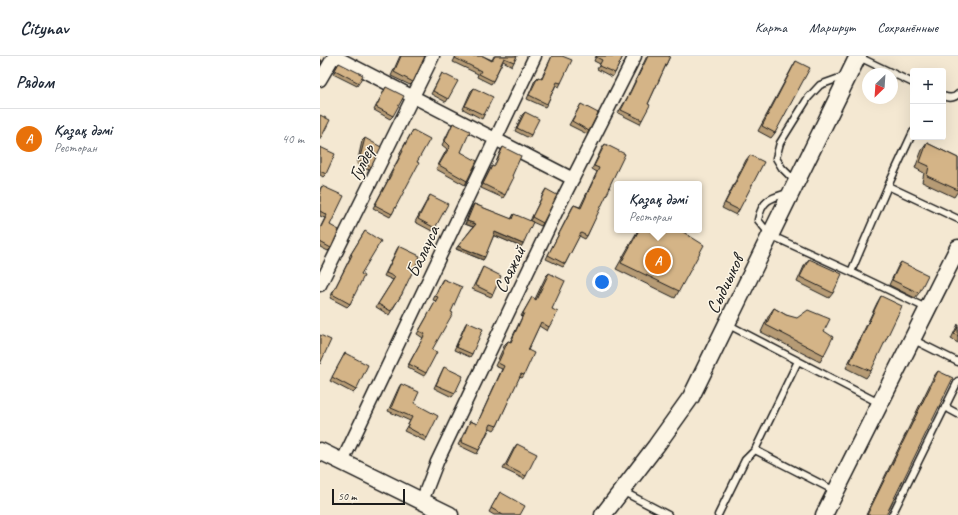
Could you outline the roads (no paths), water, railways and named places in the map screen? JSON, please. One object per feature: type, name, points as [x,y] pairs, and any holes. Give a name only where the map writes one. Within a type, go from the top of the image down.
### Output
[{"type":"street","points":[[320,80],[334,56],[573,179]]},
{"type":"street","name":"Гулдер","points":[[320,285],[433,56]]},
{"type":"street","name":"Балауса","points":[[342,462],[535,56]]},
{"type":"street","name":"Саяжай","points":[[422,501],[437,462],[573,179],[635,56]]},
{"type":"street","name":"Сыдиыков","points":[[603,515],[691,397],[858,56]]},
{"type":"street","points":[[824,515],[958,248]]},
{"type":"street","points":[[320,451],[450,515]]},
{"type":"lane","points":[[858,56],[910,82]]},
{"type":"lane","points":[[794,187],[776,158],[780,143],[808,98],[820,85],[849,75]]},
{"type":"lane","points":[[946,98],[948,99],[958,94]]},
{"type":"lane","points":[[851,272],[910,138]]},
{"type":"lane","points":[[888,186],[958,218]]},
{"type":"lane","points":[[770,235],[928,309]]},
{"type":"lane","points":[[727,323],[880,403]]},
{"type":"lane","points":[[912,339],[958,362]]},
{"type":"lane","points":[[718,515],[745,460],[755,450],[798,361]]},
{"type":"lane","points":[[892,515],[958,381]]},
{"type":"lane","points":[[945,407],[958,414]]},
{"type":"lane","points":[[755,450],[836,492]]},
{"type":"lane","points":[[622,491],[668,515]]},
{"type":"place","name":"Қазақ дәмі","points":[[658,261]]}]
